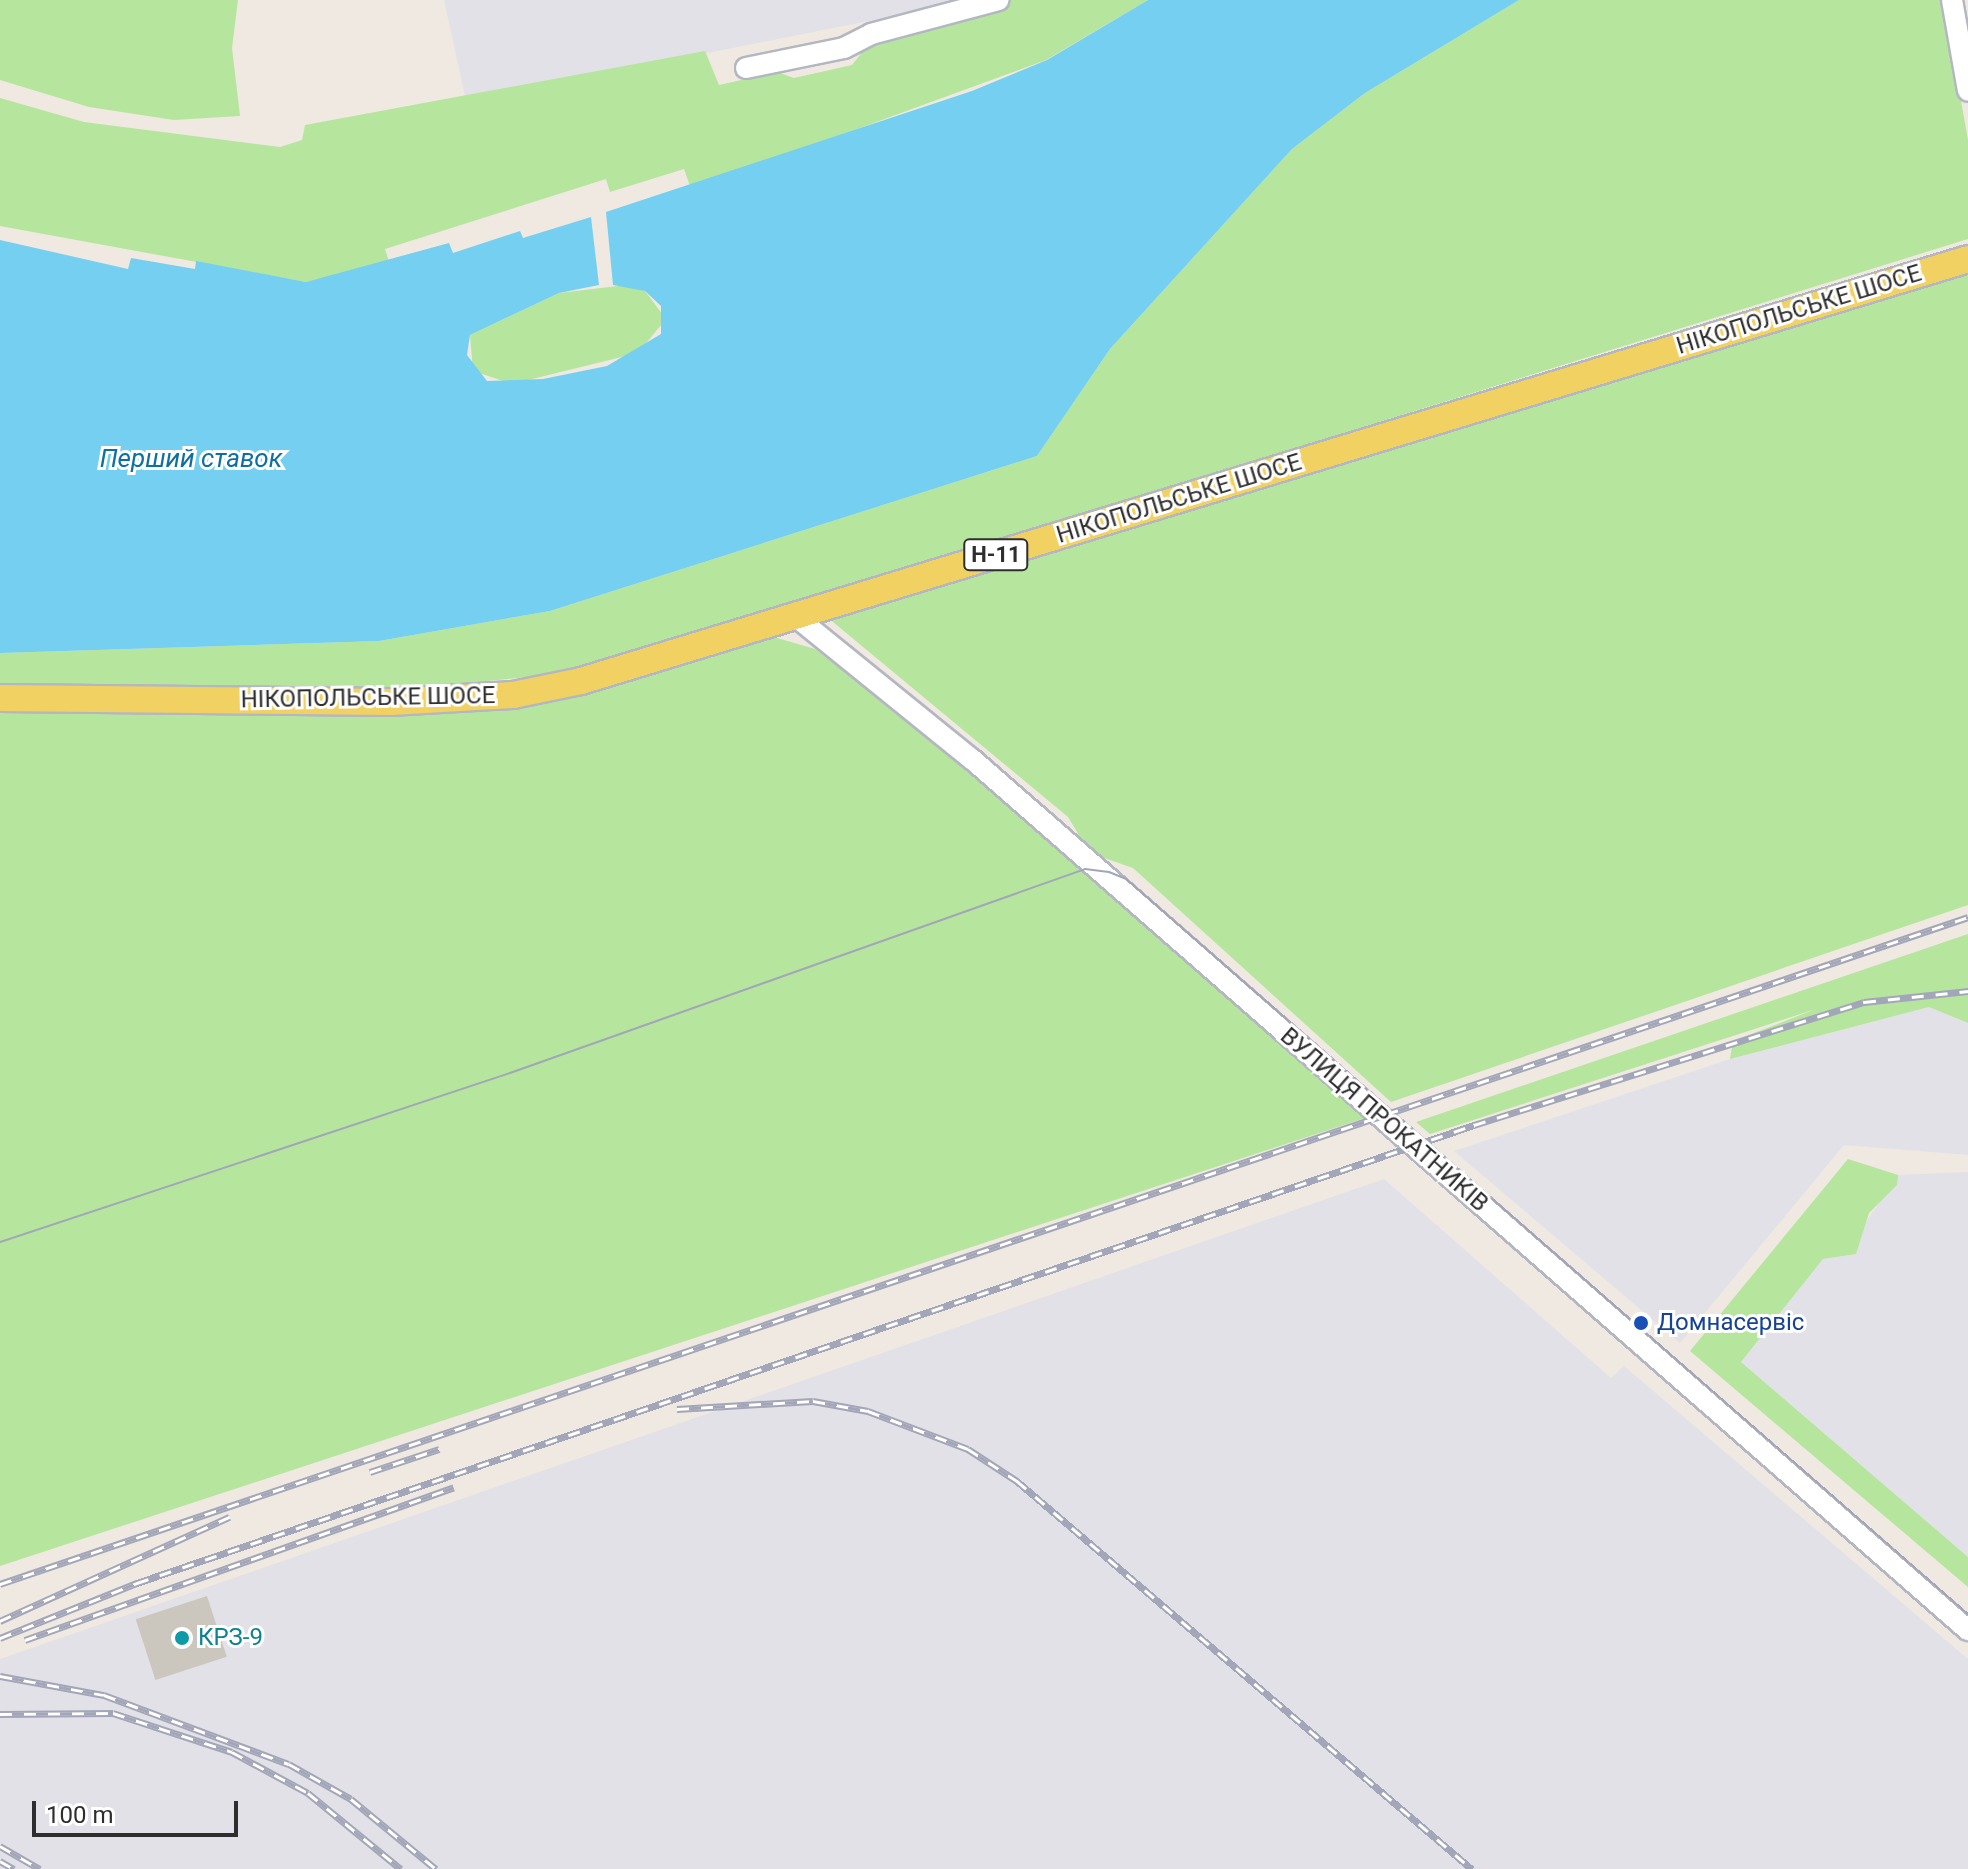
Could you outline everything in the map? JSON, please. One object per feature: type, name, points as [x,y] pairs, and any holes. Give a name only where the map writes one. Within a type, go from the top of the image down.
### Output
[{"type":"main road","name":"НІКОПОЛЬСЬКЕ ШОСЕ","points":[[0,698],[391,702],[513,695],[795,616],[1968,259]]},
{"type":"street","points":[[746,68],[844,48],[871,34],[999,0]]},
{"type":"street","points":[[1952,0],[1968,91]]},
{"type":"street","name":"ВУЛИЦЯ ПРОКАТНИКІВ","points":[[795,616],[985,770],[1968,1630]]},
{"type":"shaded area","points":[[444,0],[974,0],[466,101]]},
{"type":"shaded area","name":"Домнасервіс","points":[[1929,1007],[1968,1023],[1968,1155],[1844,1145],[1680,1343],[1454,1151],[1730,1059]]},
{"type":"shaded area","points":[[1968,1172],[1968,1557],[1741,1362],[1823,1259],[1856,1254],[1857,1235],[1898,1175]]},
{"type":"shaded area","points":[[1384,1179],[1611,1378],[1624,1366],[1968,1659],[1968,1869],[0,1869],[0,1659]]},
{"type":"green space","points":[[0,0],[238,0],[232,48],[240,116],[174,120],[89,107],[0,80]]},
{"type":"green space","points":[[1005,0],[1148,0],[1046,60],[797,151],[690,186],[684,169],[610,192],[606,179],[385,249],[389,262],[306,282],[0,226],[0,98],[84,122],[280,147],[302,140],[305,125],[705,51],[719,85],[777,72],[794,78],[852,65],[871,41],[976,18]]},
{"type":"green space","points":[[1519,0],[1943,0],[1968,140],[1968,239],[576,672],[391,691],[0,689],[0,653],[379,641],[550,611],[1037,456],[1110,349],[1292,149],[1365,93]]},
{"type":"green space","points":[[1968,267],[1968,905],[1391,1102],[1133,868],[1090,853],[1068,817],[827,617]]},
{"type":"green space","points":[[626,285],[645,291],[666,319],[638,353],[512,384],[473,371],[470,335],[559,293]]},
{"type":"green space","points":[[767,635],[815,649],[968,766],[1371,1116],[0,1566],[0,708],[391,710]]},
{"type":"green space","points":[[1968,934],[1968,1023],[1929,1007],[1730,1059],[1733,1041],[1816,1009],[1430,1134],[1416,1122]]},
{"type":"green space","points":[[1848,1159],[1898,1175],[1897,1185],[1869,1213],[1856,1254],[1823,1259],[1741,1362],[1968,1557],[1968,1587],[1690,1351]]},
{"type":"water","name":"Перший ставок","points":[[1148,0],[1519,0],[1365,93],[1292,149],[1110,349],[1037,456],[550,611],[379,641],[0,653],[0,240],[128,269],[131,258],[195,269],[196,261],[306,282],[449,243],[453,253],[520,231],[523,238],[591,217],[599,285],[559,293],[470,335],[467,355],[487,381],[543,379],[607,366],[661,334],[661,306],[645,291],[613,285],[606,212],[972,91],[1047,60]]},
{"type":"building","name":"КРЗ-9","points":[[207,1596],[227,1657],[155,1680],[136,1619]]},
{"type":"tram line","points":[[0,1242],[510,1073],[1085,869],[1109,872],[1126,879],[1968,1614]]},
{"type":"railway","points":[[0,1584],[1968,917]]},
{"type":"railway","points":[[0,1638],[137,1583],[1474,1125],[1864,1002],[1968,991]]},
{"type":"railway","points":[[677,1409],[813,1401],[868,1411],[968,1449],[1017,1481],[1472,1869]]},
{"type":"railway","points":[[370,1472],[439,1449]]},
{"type":"railway","points":[[25,1640],[454,1487]]},
{"type":"railway","points":[[0,1621],[229,1517]]},
{"type":"railway","points":[[0,1676],[104,1695],[289,1764],[351,1799],[436,1869]]},
{"type":"railway","points":[[0,1714],[113,1713],[232,1752],[308,1793],[401,1869]]},
{"type":"railway","points":[[0,1846],[40,1869]]},
{"type":"railway","points":[[0,1861],[14,1869]]},
{"type":"place","name":"Домнасервіс","points":[[1641,1323]]},
{"type":"place","name":"КРЗ-9","points":[[182,1638]]}]
